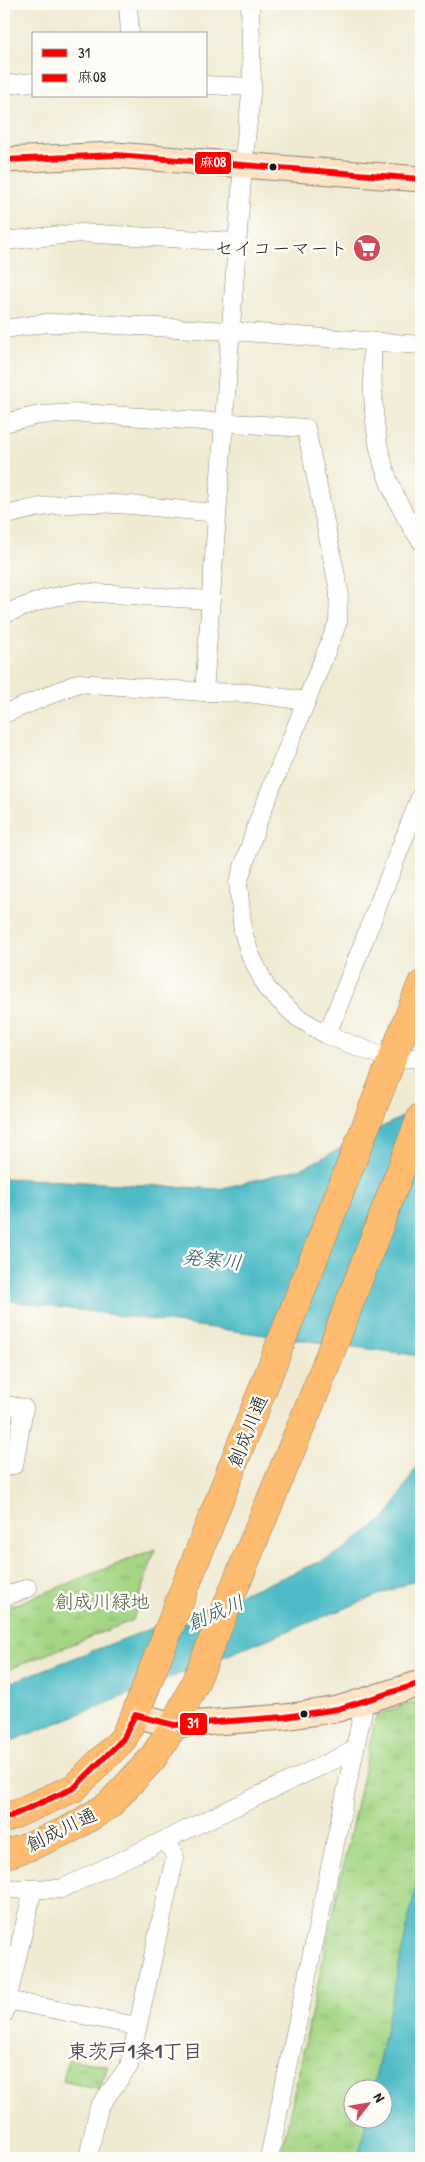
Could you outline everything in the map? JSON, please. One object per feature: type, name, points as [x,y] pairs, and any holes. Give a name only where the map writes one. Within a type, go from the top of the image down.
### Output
[{"type":"highway","name":"創成川通","points":[[4,1819],[74,1788],[123,1739],[140,1704],[421,985]]},
{"type":"highway","name":"創成川通","points":[[4,1855],[31,1846],[70,1829],[108,1806],[152,1759],[174,1725],[195,1683],[245,1558],[318,1386],[421,1117]]},
{"type":"street","points":[[128,4],[130,32]]},
{"type":"street","points":[[204,692],[243,165],[252,87],[250,4]]},
{"type":"street","points":[[4,85],[32,82]]},
{"type":"street","points":[[208,84],[252,87]]},
{"type":"street","points":[[4,160],[115,155],[421,179]]},
{"type":"street","points":[[4,241],[82,233],[237,242]]},
{"type":"street","points":[[4,329],[47,324],[231,331],[421,345]]},
{"type":"street","points":[[372,342],[372,398],[378,450],[394,496],[421,541]]},
{"type":"street","points":[[4,423],[39,415],[81,413],[306,428],[339,591],[338,622],[257,824],[238,883],[243,932],[250,954],[267,989],[297,1017],[327,1035],[392,1060],[421,1057]]},
{"type":"street","points":[[4,516],[25,510],[67,504],[104,504],[218,513]]},
{"type":"street","points":[[4,614],[45,599],[79,592],[211,600]]},
{"type":"street","points":[[4,714],[78,683],[204,692],[248,693],[306,701]]},
{"type":"street","points":[[327,1035],[421,794]]},
{"type":"street","points":[[4,1405],[24,1408],[14,1465],[4,1468]]},
{"type":"street","points":[[4,1597],[28,1588]]},
{"type":"street","points":[[140,1704],[174,1725],[286,1717],[338,1709],[412,1686]]},
{"type":"street","points":[[269,2158],[365,1701]]},
{"type":"street","points":[[4,1889],[62,1889],[355,1750]]},
{"type":"street","points":[[88,2158],[99,2107],[128,2066],[175,1857],[167,1839]]},
{"type":"street","points":[[33,1889],[5,2007],[137,2026]]},
{"type":"green space","name":"創成川緑地","points":[[155,1549],[133,1620],[4,1671],[4,1609]]},
{"type":"green space","points":[[421,1700],[421,2158],[280,2158],[376,1715]]},
{"type":"green space","points":[[68,2059],[108,2066],[99,2090],[63,2081]]},
{"type":"water","name":"発寒川","points":[[421,1107],[421,1356],[4,1300],[4,1178],[219,1189],[303,1168]]},
{"type":"water","name":"創成川","points":[[421,1454],[421,1578],[4,1744],[4,1685],[277,1580],[339,1553],[388,1516],[418,1464]]},
{"type":"water","points":[[421,1861],[421,2158],[358,2158],[365,2130],[392,2130],[392,2080],[375,2080]]},
{"type":"transit line","name":"麻08","points":[[4,160],[115,155],[421,179]]},
{"type":"transit line","name":"31","points":[[4,1819],[74,1788],[123,1739],[135,1715],[174,1725],[285,1717],[338,1709],[421,1683]]},
{"type":"place","name":"セイコーマート","points":[[367,248]]},
{"type":"district","name":"東茨戸1条1丁目","points":[[135,2050]]}]
